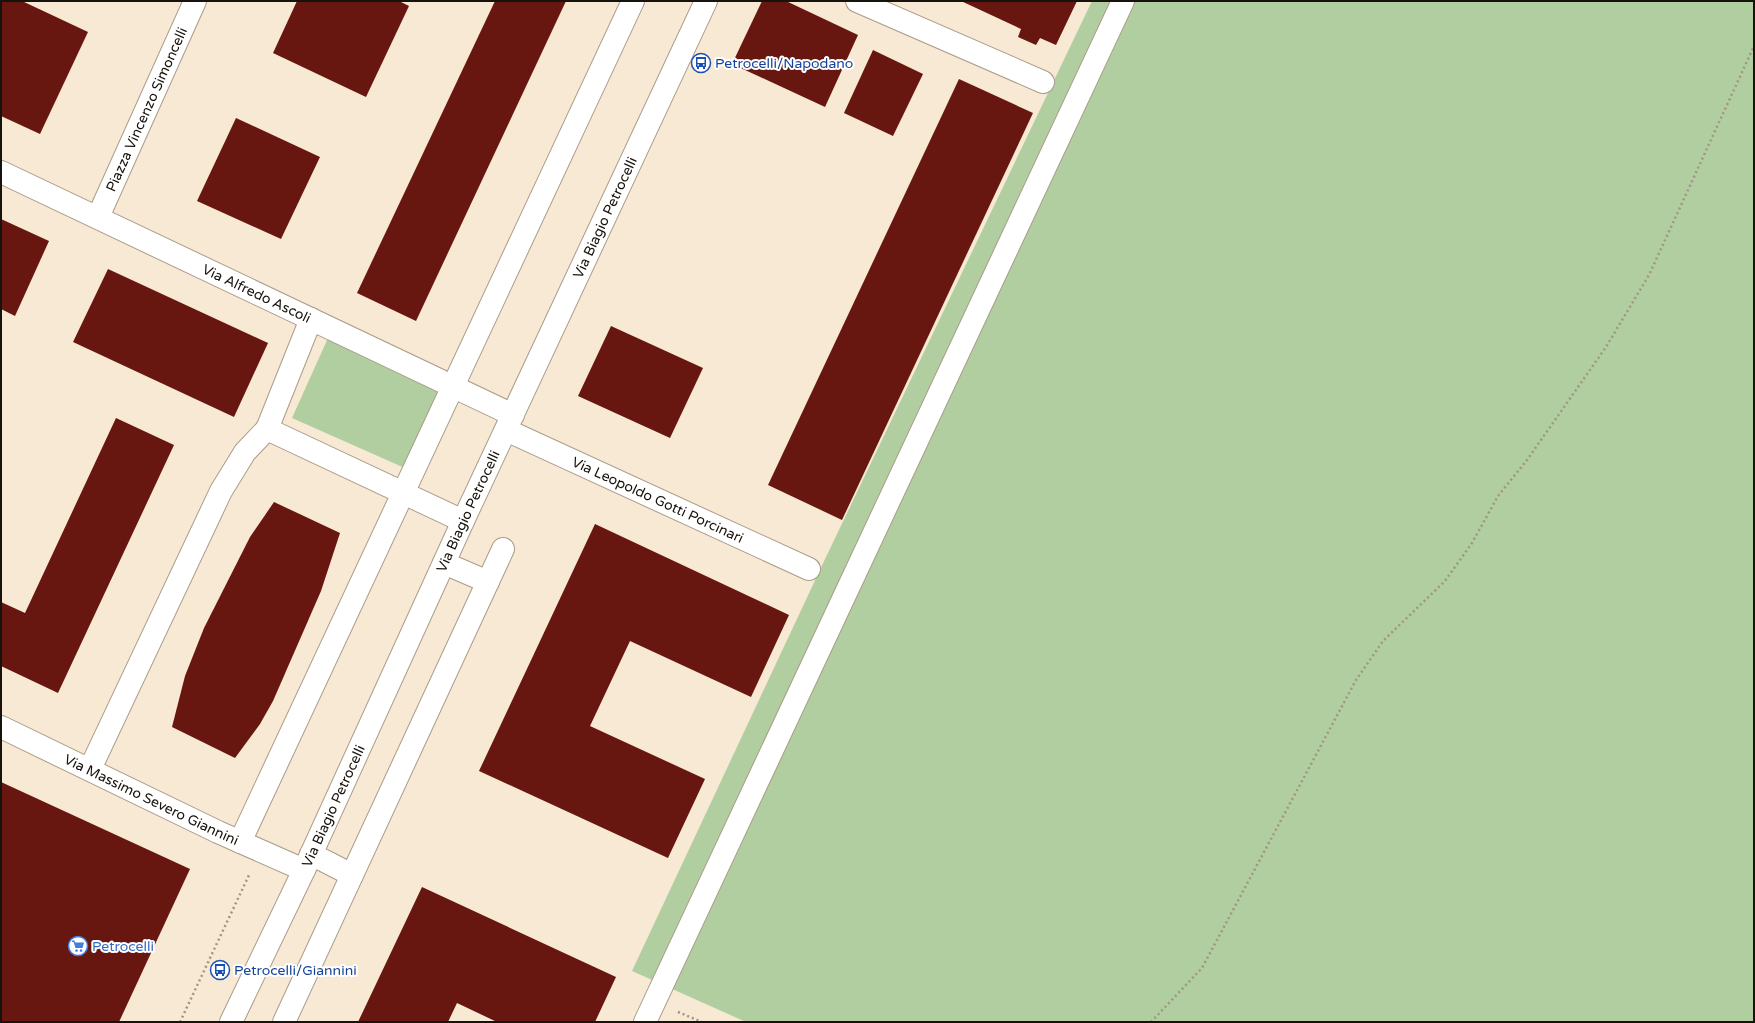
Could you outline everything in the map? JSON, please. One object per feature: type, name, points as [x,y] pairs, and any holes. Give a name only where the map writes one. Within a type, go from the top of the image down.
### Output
[{"type":"street","name":"Piazza Vincenzo Simoncelli","points":[[98,217],[195,1]]},
{"type":"street","points":[[240,842],[404,494],[633,1]]},
{"type":"street","name":"Via Biagio Petrocelli","points":[[231,1022],[307,862],[463,521],[706,1]]},
{"type":"street","points":[[858,1],[1043,82]]},
{"type":"street","points":[[646,1022],[1123,1]]},
{"type":"street","name":"Via Alfredo Ascoli","points":[[1,172],[454,387],[509,423]]},
{"type":"street","points":[[90,769],[221,491],[236,464],[267,429],[311,319]]},
{"type":"street","name":"Via Leopoldo Gotti Porcinari","points":[[509,423],[809,569]]},
{"type":"street","points":[[267,429],[463,521]]},
{"type":"street","points":[[284,1022],[503,550]]},
{"type":"street","points":[[444,563],[488,582]]},
{"type":"street","name":"Via Massimo Severo Giannini","points":[[1,727],[240,842],[352,875]]},
{"type":"path","points":[[1151,1022],[1202,968],[1356,680],[1383,641],[1445,580],[1472,543],[1498,496],[1528,460],[1606,347],[1648,276],[1754,46]]},
{"type":"path","points":[[180,1022],[253,867]]},
{"type":"green space","points":[[1092,1],[1754,1],[1754,1022],[746,1022],[632,971],[826,557]]},
{"type":"green space","points":[[328,338],[443,391],[407,469],[292,418]]},
{"type":"building","points":[[1,1],[22,1],[88,32],[40,134],[1,116]]},
{"type":"building","points":[[297,1],[399,1],[409,6],[366,97],[273,53]]},
{"type":"building","points":[[495,1],[566,1],[416,321],[357,293]]},
{"type":"building","points":[[762,1],[786,1],[858,35],[825,107],[732,64]]},
{"type":"building","points":[[961,1],[1077,1],[1056,45],[1040,38],[1036,45],[1018,37],[1021,29]]},
{"type":"building","points":[[873,50],[923,74],[893,136],[844,113]]},
{"type":"building","points":[[959,79],[1033,113],[842,520],[768,485]]},
{"type":"building","points":[[236,118],[320,157],[281,239],[197,201]]},
{"type":"building","points":[[1,219],[49,241],[15,316],[1,309]]},
{"type":"building","points":[[108,269],[268,343],[234,417],[73,342]]},
{"type":"building","points":[[611,326],[703,368],[670,438],[578,396]]},
{"type":"building","points":[[116,418],[174,445],[58,693],[1,666],[1,602],[25,613]]},
{"type":"building","points":[[274,502],[340,533],[321,591],[273,701],[260,724],[235,758],[172,727],[185,676],[204,628],[250,537]]},
{"type":"building","points":[[595,524],[789,615],[751,697],[630,641],[590,726],[705,779],[668,858],[479,771]]},
{"type":"building","name":"Petrocelli","points":[[1,782],[190,869],[119,1022],[1,1022]]},
{"type":"building","points":[[422,887],[616,977],[595,1022],[497,1022],[457,1003],[448,1022],[358,1022]]},
{"type":"place","name":"Petrocelli/Napodano","points":[[701,63]]},
{"type":"place","name":"Petrocelli","points":[[78,946]]},
{"type":"place","name":"Petrocelli/Giannini","points":[[220,970]]}]
